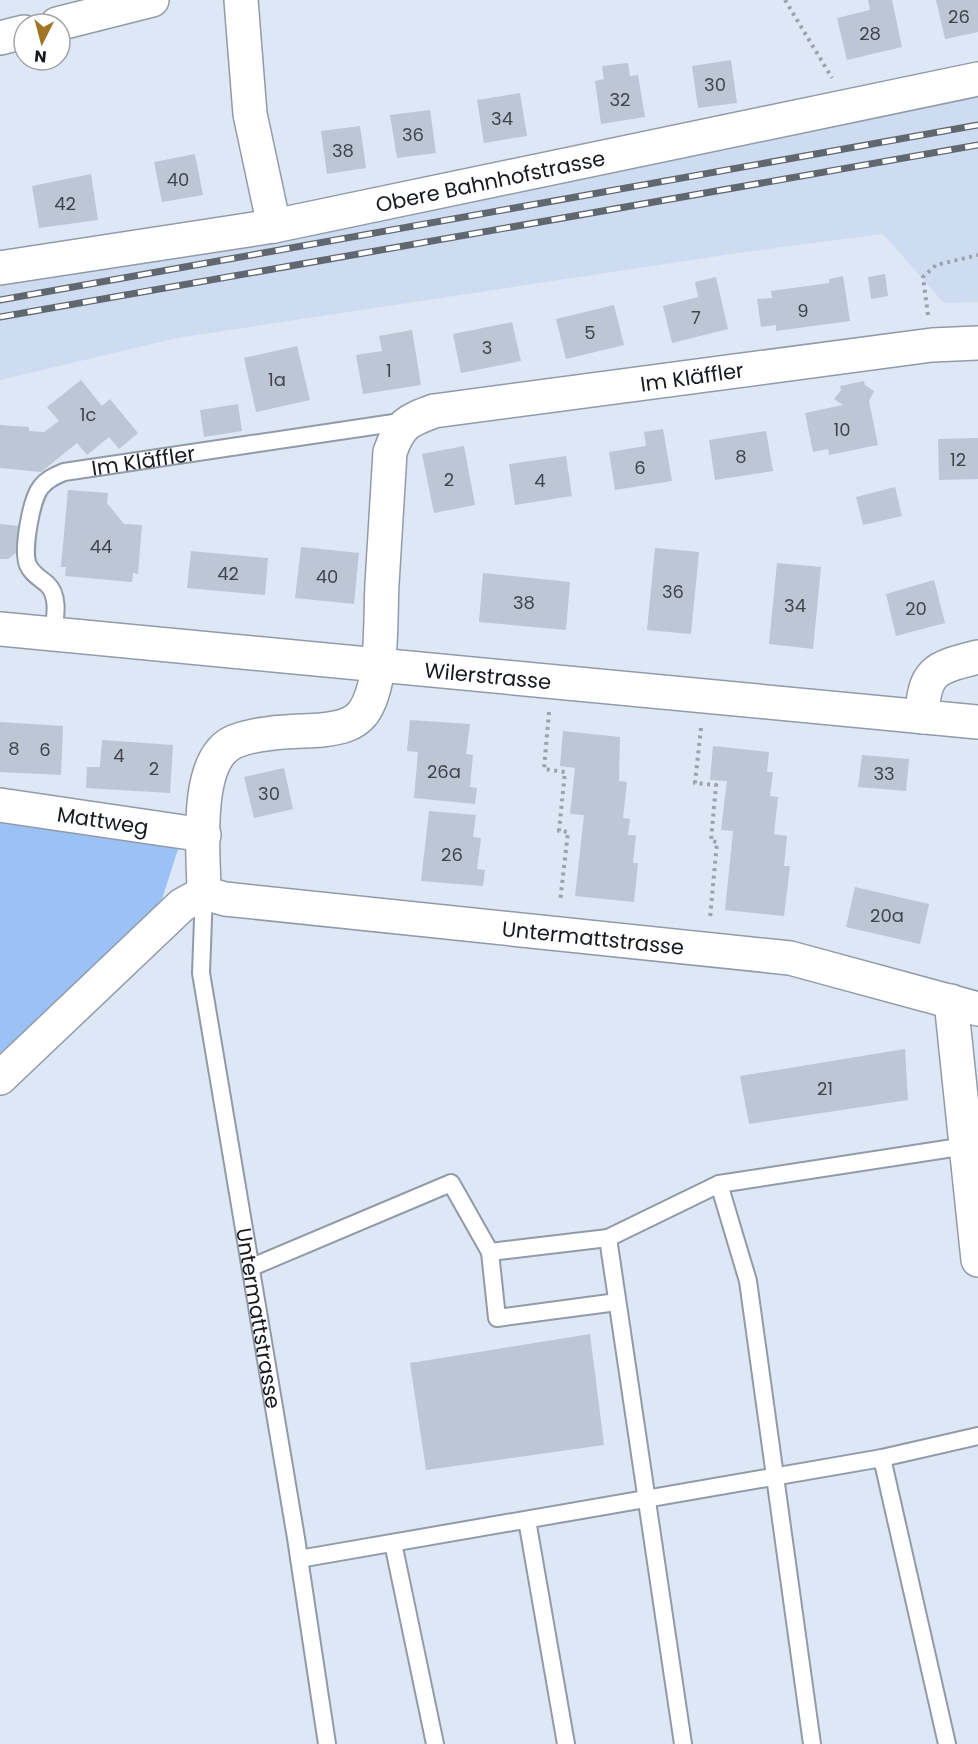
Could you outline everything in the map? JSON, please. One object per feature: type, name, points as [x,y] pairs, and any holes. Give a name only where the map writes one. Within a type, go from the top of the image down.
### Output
[{"type":"street","points":[[72,20],[152,0]]},
{"type":"street","points":[[241,0],[250,114],[274,226]]},
{"type":"street","name":"Obere Bahnhofstrasse","points":[[0,268],[274,226],[978,80]]},
{"type":"street","name":"Im Kläffler","points":[[407,421],[434,411],[932,345],[978,343]]},
{"type":"street","points":[[377,663],[390,452],[397,433],[407,421]]},
{"type":"street","name":"Wilerstrasse","points":[[0,629],[377,663],[978,722]]},
{"type":"street","points":[[922,717],[923,694],[930,677],[948,664],[978,657]]},
{"type":"street","name":"Untermattstrasse","points":[[377,663],[370,699],[356,720],[339,728],[252,736],[235,741],[224,748],[208,774],[204,796],[204,893],[245,903],[790,958],[964,1005]]},
{"type":"street","name":"Mattweg","points":[[0,805],[204,835]]},
{"type":"street","points":[[0,1078],[182,905],[204,893]]},
{"type":"street","points":[[964,1005],[966,1146],[978,1260]]},
{"type":"lane","name":"Im Kläffler","points":[[53,633],[55,596],[50,586],[35,575],[27,563],[31,514],[39,489],[48,479],[64,472],[407,421]]},
{"type":"lane","name":"Untermattstrasse","points":[[204,893],[201,974],[252,1267],[327,1744]]},
{"type":"lane","points":[[490,1252],[608,1238],[719,1184],[966,1146]]},
{"type":"lane","points":[[252,1267],[451,1183],[490,1252],[497,1318],[617,1302]]},
{"type":"lane","points":[[719,1184],[748,1281],[812,1744]]},
{"type":"lane","points":[[608,1238],[683,1744]]},
{"type":"lane","points":[[299,1559],[882,1458],[978,1436]]},
{"type":"lane","points":[[882,1458],[947,1744]]},
{"type":"lane","points":[[527,1520],[566,1744]]},
{"type":"lane","points":[[393,1543],[435,1744]]},
{"type":"path","points":[[784,0],[849,107]]},
{"type":"path","points":[[927,303],[923,277],[936,265],[978,255]]},
{"type":"path","points":[[548,727],[544,769],[565,772],[559,831],[568,832],[561,898]]},
{"type":"path","points":[[700,739],[695,783],[716,785],[711,841],[717,842],[711,911]]},
{"type":"shaded area","points":[[978,90],[978,302],[944,303],[883,234],[738,253],[177,338],[0,380],[0,281]]},
{"type":"shaded area","points":[[0,814],[185,827],[157,915],[0,1053]]},
{"type":"building","points":[[868,0],[892,0],[902,47],[847,60],[837,18],[870,10]]},
{"type":"building","points":[[936,0],[978,0],[978,32],[945,39]]},
{"type":"building","points":[[731,60],[737,103],[698,108],[692,66]]},
{"type":"building","points":[[628,63],[630,76],[638,75],[645,117],[601,124],[595,81],[604,79],[602,66]]},
{"type":"building","points":[[520,93],[527,136],[484,143],[477,100]]},
{"type":"building","points":[[430,110],[436,153],[397,158],[390,115]]},
{"type":"building","points":[[360,126],[366,168],[327,174],[321,131]]},
{"type":"building","points":[[195,154],[203,195],[162,202],[154,162]]},
{"type":"building","points":[[91,174],[98,220],[39,228],[32,186]]},
{"type":"building","points":[[885,274],[888,296],[871,299],[868,277]]},
{"type":"building","points":[[843,276],[850,321],[776,331],[776,325],[761,327],[757,299],[772,298],[771,291],[829,283],[829,279]]},
{"type":"building","points":[[716,277],[728,329],[672,343],[663,306],[698,297],[695,282]]},
{"type":"building","points":[[614,305],[624,345],[566,359],[556,319]]},
{"type":"building","points":[[512,322],[521,361],[461,373],[453,334]]},
{"type":"building","points":[[412,330],[421,385],[363,394],[356,355],[382,351],[379,336]]},
{"type":"building","points":[[297,346],[310,400],[256,412],[244,358]]},
{"type":"building","points":[[81,380],[102,406],[110,399],[138,433],[119,449],[109,437],[87,455],[77,443],[41,472],[0,468],[0,425],[29,427],[29,431],[44,432],[59,421],[47,407]]},
{"type":"building","points":[[864,381],[865,385],[874,391],[869,401],[878,445],[829,455],[828,449],[813,452],[805,413],[843,405],[834,399],[841,390],[840,386]]},
{"type":"building","points":[[238,404],[242,431],[204,437],[200,410]]},
{"type":"building","points":[[663,429],[672,481],[615,490],[609,452],[646,446],[644,432]]},
{"type":"building","points":[[766,431],[773,471],[715,480],[709,440]]},
{"type":"building","points":[[978,438],[978,479],[939,480],[938,439]]},
{"type":"building","points":[[464,446],[475,505],[434,513],[422,454]]},
{"type":"building","points":[[566,456],[572,496],[515,505],[509,464]]},
{"type":"building","points":[[895,487],[902,516],[863,525],[856,497]]},
{"type":"building","points":[[68,490],[108,493],[107,503],[124,524],[142,525],[138,574],[133,573],[132,582],[65,576],[66,567],[61,567]]},
{"type":"building","points":[[0,524],[19,526],[17,552],[8,559],[0,559]]},
{"type":"building","points":[[301,547],[359,553],[354,604],[295,598]]},
{"type":"building","points":[[655,548],[699,552],[691,634],[647,630]]},
{"type":"building","points":[[191,551],[268,558],[265,595],[187,588]]},
{"type":"building","points":[[777,563],[821,567],[813,649],[769,644]]},
{"type":"building","points":[[483,573],[570,582],[566,630],[479,622]]},
{"type":"building","points":[[934,580],[945,623],[896,636],[886,594]]},
{"type":"building","points":[[410,720],[470,724],[466,754],[473,755],[470,787],[477,788],[475,804],[414,798],[418,752],[407,751]]},
{"type":"building","points":[[0,722],[63,726],[61,775],[0,772]]},
{"type":"building","points":[[563,731],[620,737],[619,781],[627,782],[623,818],[630,819],[628,835],[636,835],[633,863],[638,863],[634,902],[575,896],[584,815],[570,814],[575,768],[560,766]]},
{"type":"building","points":[[102,740],[173,745],[170,793],[86,788],[87,767],[100,767]]},
{"type":"building","points":[[713,746],[769,752],[767,772],[773,772],[770,796],[778,797],[774,834],[787,836],[784,866],[790,866],[784,916],[725,910],[733,831],[721,830],[727,781],[710,780]]},
{"type":"building","points":[[862,755],[909,759],[906,791],[858,787]]},
{"type":"building","points":[[284,768],[293,809],[254,818],[244,777]]},
{"type":"building","points":[[429,811],[476,815],[473,837],[481,838],[477,869],[485,870],[483,886],[421,881]]},
{"type":"building","points":[[855,887],[929,904],[920,944],[846,927]]},
{"type":"building","points":[[905,1049],[908,1100],[749,1124],[740,1076]]},
{"type":"building","points":[[590,1334],[604,1445],[426,1470],[410,1363]]},
{"type":"railway","points":[[0,300],[978,125]]},
{"type":"railway","points":[[0,317],[978,145]]}]
